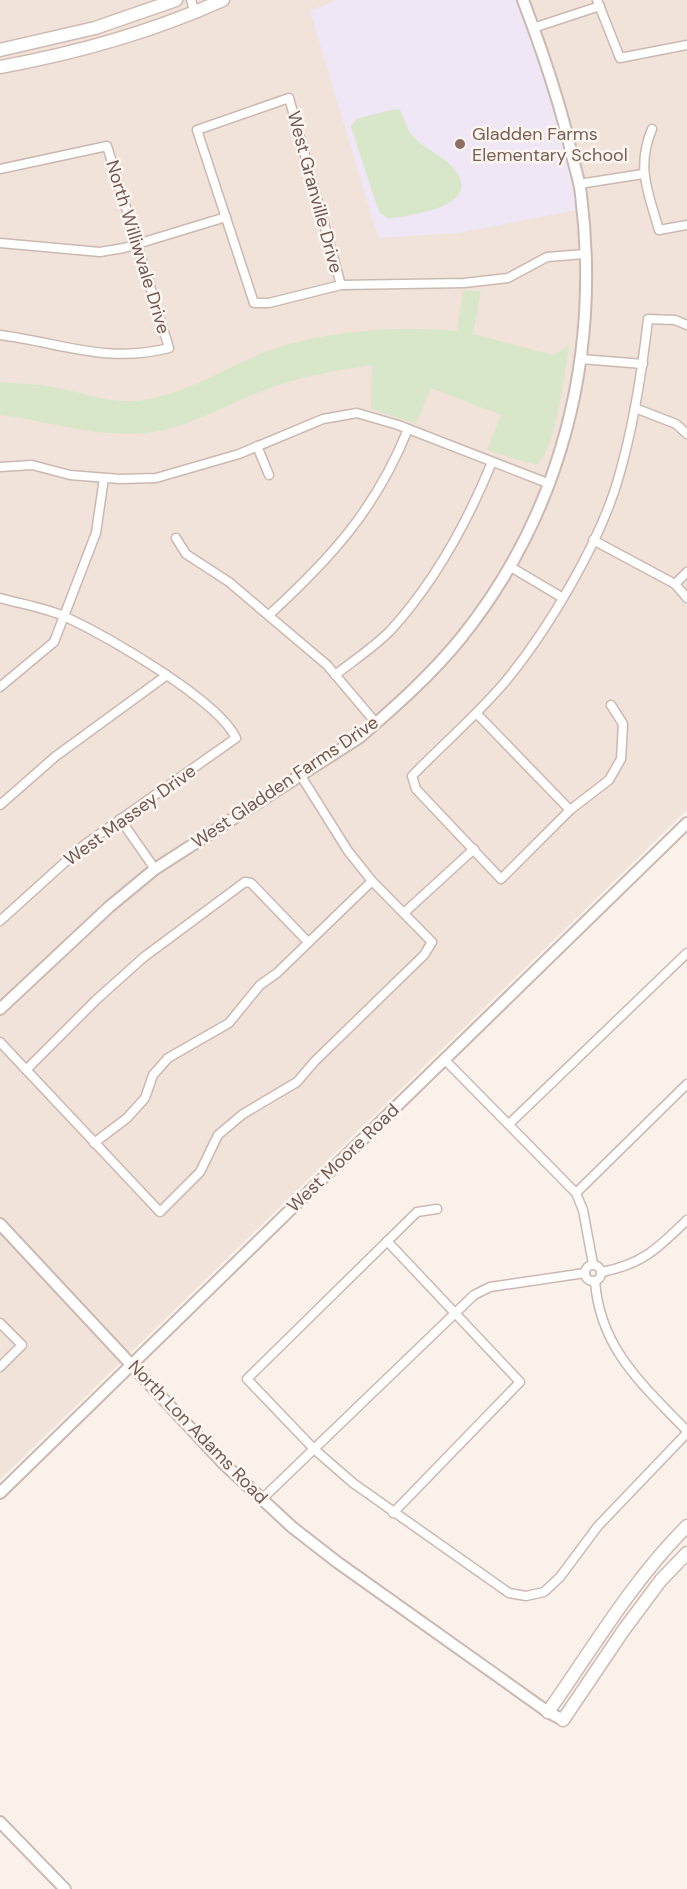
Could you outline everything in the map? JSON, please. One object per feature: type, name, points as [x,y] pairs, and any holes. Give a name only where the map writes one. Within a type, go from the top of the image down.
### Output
[{"type":"main road","points":[[0,50],[95,28],[176,0]]},
{"type":"main road","points":[[0,67],[100,45],[195,13],[223,0]]},
{"type":"main road","points":[[548,1712],[598,1636],[658,1556],[687,1526]]},
{"type":"main road","points":[[563,1720],[623,1631],[661,1580],[687,1553]]},
{"type":"street","points":[[191,0],[195,13]]},
{"type":"street","name":"West Gladden Farms Drive","points":[[0,1009],[109,907],[155,869],[360,737],[426,678],[460,639],[494,594],[509,566],[550,484],[577,391],[588,296],[579,184],[557,93],[523,0]]},
{"type":"street","points":[[533,28],[599,3],[620,58],[687,45]]},
{"type":"street","name":"West Granville Drive","points":[[226,217],[198,129],[289,98],[341,285]]},
{"type":"street","points":[[652,129],[643,149],[643,174],[659,230],[687,225]]},
{"type":"street","name":"North Williwvale Drive","points":[[0,169],[107,146],[169,348],[138,355],[107,355],[0,335]]},
{"type":"street","points":[[579,184],[643,174]]},
{"type":"street","points":[[0,243],[100,252],[138,244],[226,217],[254,303],[269,303],[341,285],[464,284],[508,278],[547,257],[584,255]]},
{"type":"street","points":[[611,705],[623,724],[621,759],[609,780],[570,810],[501,879],[416,789],[411,776],[477,714],[534,643],[563,598],[593,540],[619,478],[635,408],[648,319],[675,320],[687,325]]},
{"type":"street","points":[[581,359],[643,364]]},
{"type":"street","points":[[635,408],[676,424],[687,434]]},
{"type":"street","points":[[0,467],[32,465],[69,475],[156,478],[239,454],[323,419],[357,413],[408,429],[550,484]]},
{"type":"street","points":[[269,615],[320,568],[366,512],[398,453],[408,429]]},
{"type":"street","points":[[257,446],[269,475]]},
{"type":"street","points":[[335,675],[388,632],[433,577],[475,505],[492,462]]},
{"type":"street","points":[[0,687],[41,656],[54,642],[96,533],[104,477]]},
{"type":"street","points":[[176,538],[186,554],[229,582],[335,675],[376,723]]},
{"type":"street","points":[[593,540],[675,584],[687,598]]},
{"type":"street","points":[[509,566],[563,598]]},
{"type":"street","points":[[675,584],[687,572]]},
{"type":"street","points":[[0,598],[65,617],[167,675],[57,756],[0,805]]},
{"type":"street","name":"West Massey Drive","points":[[0,921],[84,845],[236,738],[230,726],[213,709],[167,675]]},
{"type":"street","points":[[477,714],[570,810]]},
{"type":"street","points":[[0,1042],[160,1212],[200,1172],[218,1135],[243,1114],[297,1082],[315,1061],[424,955],[432,942],[372,881],[348,851],[301,776]]},
{"type":"street","points":[[120,819],[155,869]]},
{"type":"street","name":"West Moore Road","points":[[0,1493],[687,823]]},
{"type":"street","points":[[405,912],[474,849]]},
{"type":"street","points":[[94,1143],[127,1118],[145,1098],[153,1075],[168,1058],[229,1023],[260,985],[372,881]]},
{"type":"street","points":[[26,1070],[96,1000],[144,957],[245,882],[251,883],[308,942]]},
{"type":"street","points":[[509,1124],[687,953]]},
{"type":"street","points":[[444,1059],[576,1193],[583,1210],[593,1264]]},
{"type":"street","points":[[576,1193],[687,1084]]},
{"type":"street","points":[[437,1209],[417,1212],[247,1379],[314,1449],[393,1513],[509,1593],[526,1596],[544,1592],[560,1577],[598,1526],[687,1432],[624,1363],[608,1337],[596,1296],[595,1281]]},
{"type":"street","points":[[602,1272],[625,1268],[642,1261],[687,1220]]},
{"type":"street","name":"North Lon Adams Road","points":[[0,1224],[133,1363],[223,1463],[262,1499],[337,1562],[548,1712],[563,1720]]},
{"type":"street","points":[[387,1241],[520,1382],[393,1513]]},
{"type":"street","points":[[593,1264],[598,1266],[602,1272]]},
{"type":"street","points":[[593,1264],[586,1268],[587,1279],[595,1281],[600,1278],[602,1272]]},
{"type":"street","points":[[262,1499],[474,1295],[490,1287],[585,1274]]},
{"type":"street","points":[[0,1323],[22,1345],[0,1367]]},
{"type":"street","points":[[0,1822],[65,1889]]},
{"type":"shaded area","points":[[0,0],[687,0],[687,810],[0,1480]]},
{"type":"shaded area","name":"Gladden Farms Elementary School","points":[[335,0],[523,0],[557,93],[582,209],[458,233],[378,238],[310,11]]},
{"type":"green space","points":[[395,109],[400,110],[412,135],[451,165],[461,183],[460,193],[441,207],[389,219],[379,212],[351,127],[356,119]]},
{"type":"green space","points":[[463,291],[481,291],[473,334],[553,355],[569,345],[554,427],[543,457],[536,465],[487,450],[501,415],[431,388],[416,424],[371,409],[372,365],[281,384],[192,421],[154,432],[116,434],[96,432],[0,415],[0,382],[52,387],[104,399],[131,401],[150,399],[187,388],[258,355],[298,342],[343,333],[388,329],[457,331]]},
{"type":"place","name":"Gladden Farms Elementary School","points":[[460,144]]}]
